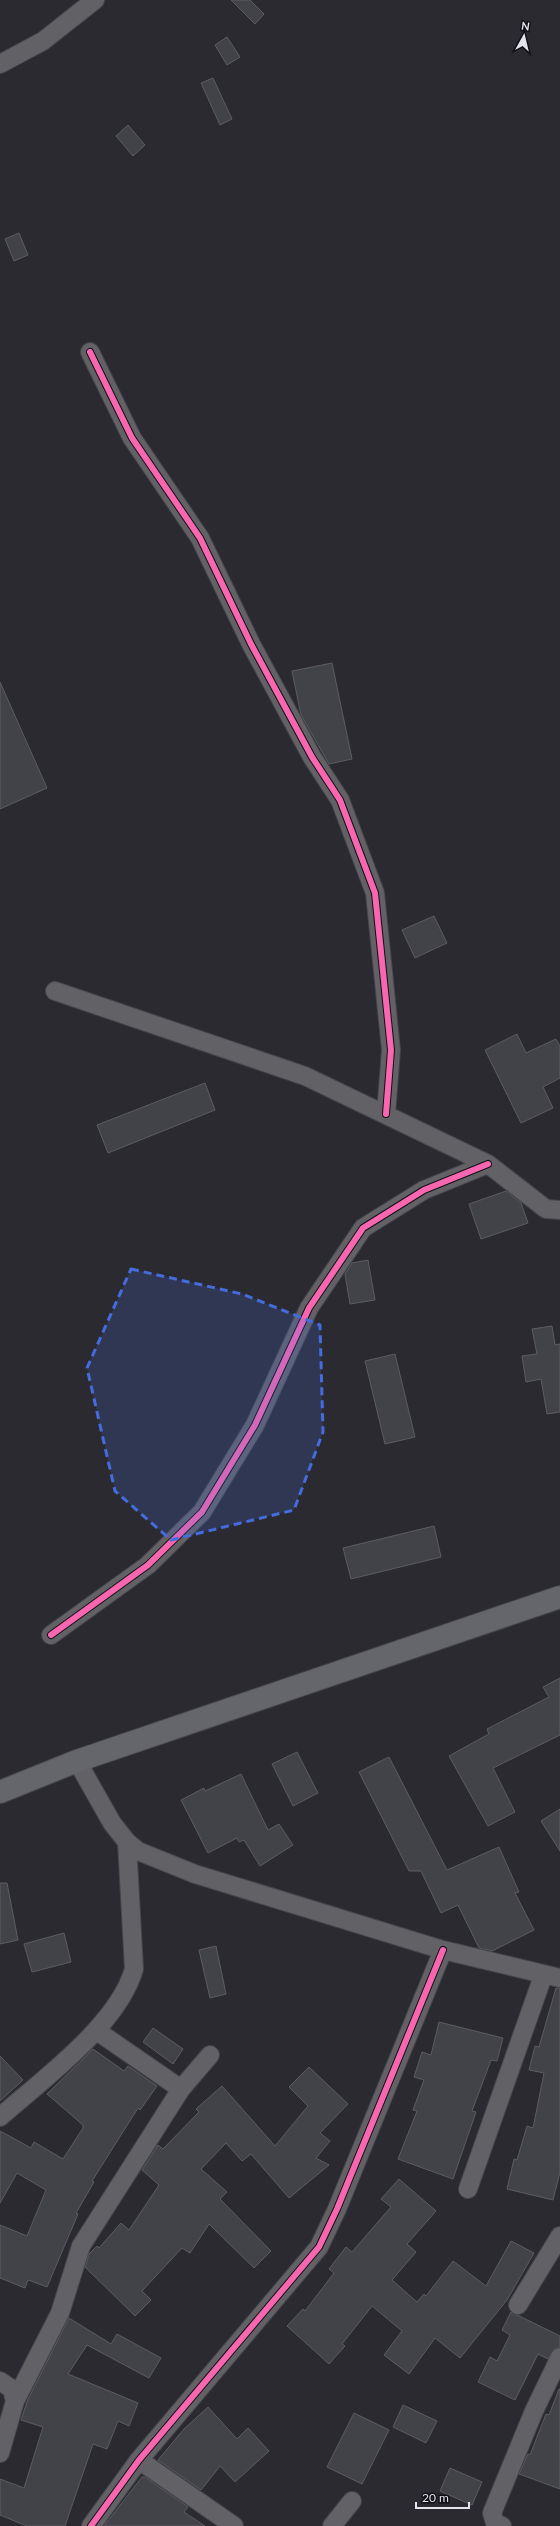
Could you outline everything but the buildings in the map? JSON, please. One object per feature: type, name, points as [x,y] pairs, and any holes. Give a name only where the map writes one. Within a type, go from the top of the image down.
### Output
[{"type":"main road","points":[[0,1792],[77,1761],[560,1597]]},
{"type":"street","points":[[0,64],[44,41],[95,0]]},
{"type":"street","points":[[90,352],[132,438],[200,538],[251,644],[312,757],[340,800],[375,893],[391,1050],[386,1114]]},
{"type":"street","points":[[55,991],[304,1076],[488,1164],[546,1208],[560,1210]]},
{"type":"street","points":[[51,1635],[148,1565],[202,1512],[256,1425],[309,1308],[363,1228],[424,1190],[488,1164]]},
{"type":"street","points":[[77,1761],[112,1823],[127,1842],[138,1850],[194,1874],[443,1950],[551,1977],[468,2189]]},
{"type":"street","points":[[0,2117],[97,2031],[124,1994],[134,1969],[127,1842]]},
{"type":"street","points":[[91,2526],[139,2460],[319,2247],[340,2202],[443,1950]]},
{"type":"street","points":[[97,2031],[181,2089]]},
{"type":"street","points":[[0,2453],[15,2401],[60,2313],[81,2246],[181,2089],[210,2055]]},
{"type":"street","points":[[518,2305],[560,2236]]},
{"type":"street","points":[[502,2526],[495,2523],[492,2513],[534,2411],[560,2358]]},
{"type":"street","points":[[0,2381],[12,2389],[15,2401]]},
{"type":"street","points":[[139,2460],[234,2526]]},
{"type":"street","points":[[332,2526],[352,2501]]},
{"type":"highlighted area","points":[[131,1269],[242,1294],[320,1325],[323,1432],[294,1510],[171,1540],[115,1491],[87,1368]]},
{"type":"cycle path","points":[[90,352],[132,438],[200,538],[251,644],[312,757],[340,800],[375,893],[391,1050],[386,1114]]},
{"type":"cycle path","points":[[51,1635],[148,1565],[202,1512],[255,1425],[309,1308],[363,1228],[424,1190],[488,1164]]},
{"type":"cycle path","points":[[91,2526],[139,2460],[319,2247],[337,2209],[443,1950]]}]
